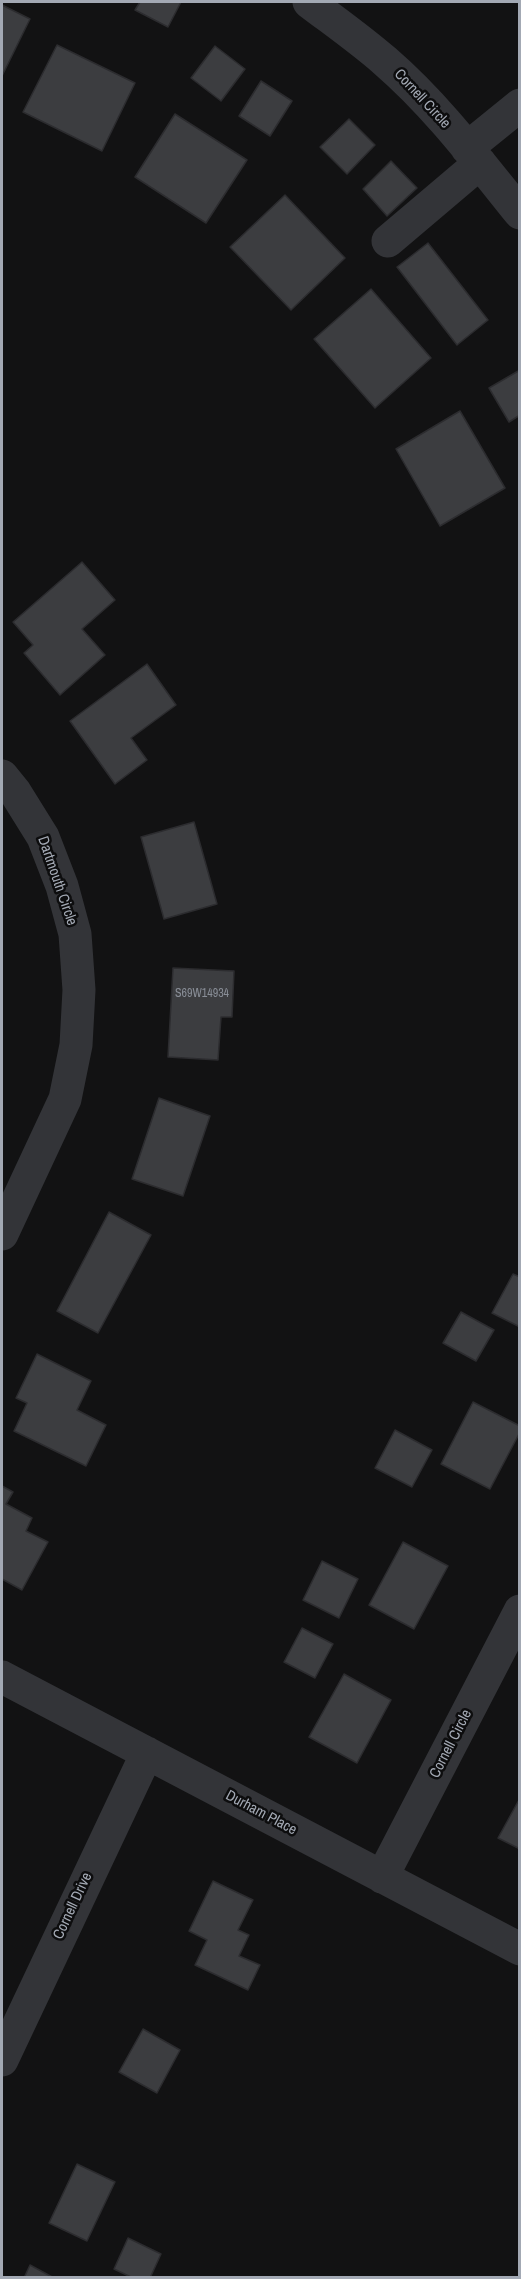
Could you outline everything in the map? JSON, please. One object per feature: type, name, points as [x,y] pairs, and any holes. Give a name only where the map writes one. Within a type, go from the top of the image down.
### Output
[{"type":"street","name":"Cornell Circle","points":[[309,2],[386,62],[435,111],[519,213]]},
{"type":"street","points":[[388,241],[519,105]]},
{"type":"street","name":"Dartmouth Circle","points":[[2,776],[15,792],[43,837],[62,886],[75,934],[79,990],[76,1046],[65,1099],[2,1234]]},
{"type":"street","name":"Cornell Circle","points":[[382,1877],[519,1611]]},
{"type":"street","name":"Durham Place","points":[[2,1677],[519,1949]]},
{"type":"street","name":"Cornell Drive","points":[[2,2060],[147,1753]]},
{"type":"building","points":[[140,2],[181,2],[168,27],[135,10]]},
{"type":"building","points":[[2,5],[30,19],[2,76]]},
{"type":"building","points":[[57,45],[135,83],[102,151],[23,112]]},
{"type":"building","points":[[215,46],[245,69],[221,101],[191,78]]},
{"type":"building","points":[[261,81],[292,101],[270,136],[239,116]]},
{"type":"building","points":[[175,114],[247,160],[206,223],[135,177]]},
{"type":"building","points":[[349,119],[375,145],[347,174],[320,147]]},
{"type":"building","points":[[391,161],[417,188],[387,216],[363,189]]},
{"type":"building","points":[[285,195],[345,258],[291,310],[230,247]]},
{"type":"building","points":[[428,243],[488,320],[457,345],[397,267]]},
{"type":"building","points":[[371,289],[431,358],[375,408],[314,339]]},
{"type":"building","points":[[520,370],[520,415],[509,422],[489,388]]},
{"type":"building","points":[[460,411],[505,488],[440,526],[396,449]]},
{"type":"building","points":[[82,562],[115,600],[82,629],[105,655],[60,695],[24,653],[33,645],[13,622]]},
{"type":"building","points":[[147,664],[176,705],[131,738],[147,760],[115,784],[70,721]]},
{"type":"building","points":[[194,822],[217,904],[164,919],[141,837]]},
{"type":"building","points":[[173,968],[234,971],[232,1017],[221,1017],[218,1060],[168,1057]]},
{"type":"building","points":[[159,1098],[210,1116],[183,1196],[132,1179]]},
{"type":"building","points":[[109,1212],[151,1235],[98,1333],[57,1311]]},
{"type":"building","points":[[513,1274],[520,1277],[520,1327],[492,1313]]},
{"type":"building","points":[[461,1312],[494,1330],[476,1361],[443,1343]]},
{"type":"building","points":[[37,1354],[91,1381],[77,1410],[106,1425],[86,1466],[14,1431],[27,1403],[16,1398]]},
{"type":"building","points":[[473,1402],[520,1426],[520,1432],[490,1489],[441,1464]]},
{"type":"building","points":[[395,1430],[432,1450],[412,1487],[375,1468]]},
{"type":"building","points":[[2,1486],[13,1492],[6,1504],[32,1518],[26,1531],[48,1542],[22,1590],[2,1579]]},
{"type":"building","points":[[403,1542],[448,1566],[414,1629],[369,1605]]},
{"type":"building","points":[[322,1561],[358,1579],[339,1618],[303,1600]]},
{"type":"building","points":[[302,1628],[333,1644],[315,1678],[284,1662]]},
{"type":"building","points":[[344,1674],[391,1700],[357,1763],[309,1737]]},
{"type":"building","points":[[520,1798],[520,1849],[498,1838]]},
{"type":"building","points":[[213,1881],[253,1900],[238,1930],[249,1935],[239,1956],[260,1965],[248,1990],[195,1965],[207,1940],[189,1931]]},
{"type":"building","points":[[143,2029],[180,2050],[157,2093],[119,2072]]},
{"type":"building","points":[[77,2164],[115,2182],[87,2241],[49,2223]]},
{"type":"building","points":[[128,2238],[161,2254],[150,2278],[133,2278],[114,2269]]},
{"type":"building","points":[[30,2265],[54,2278],[24,2278]]}]
